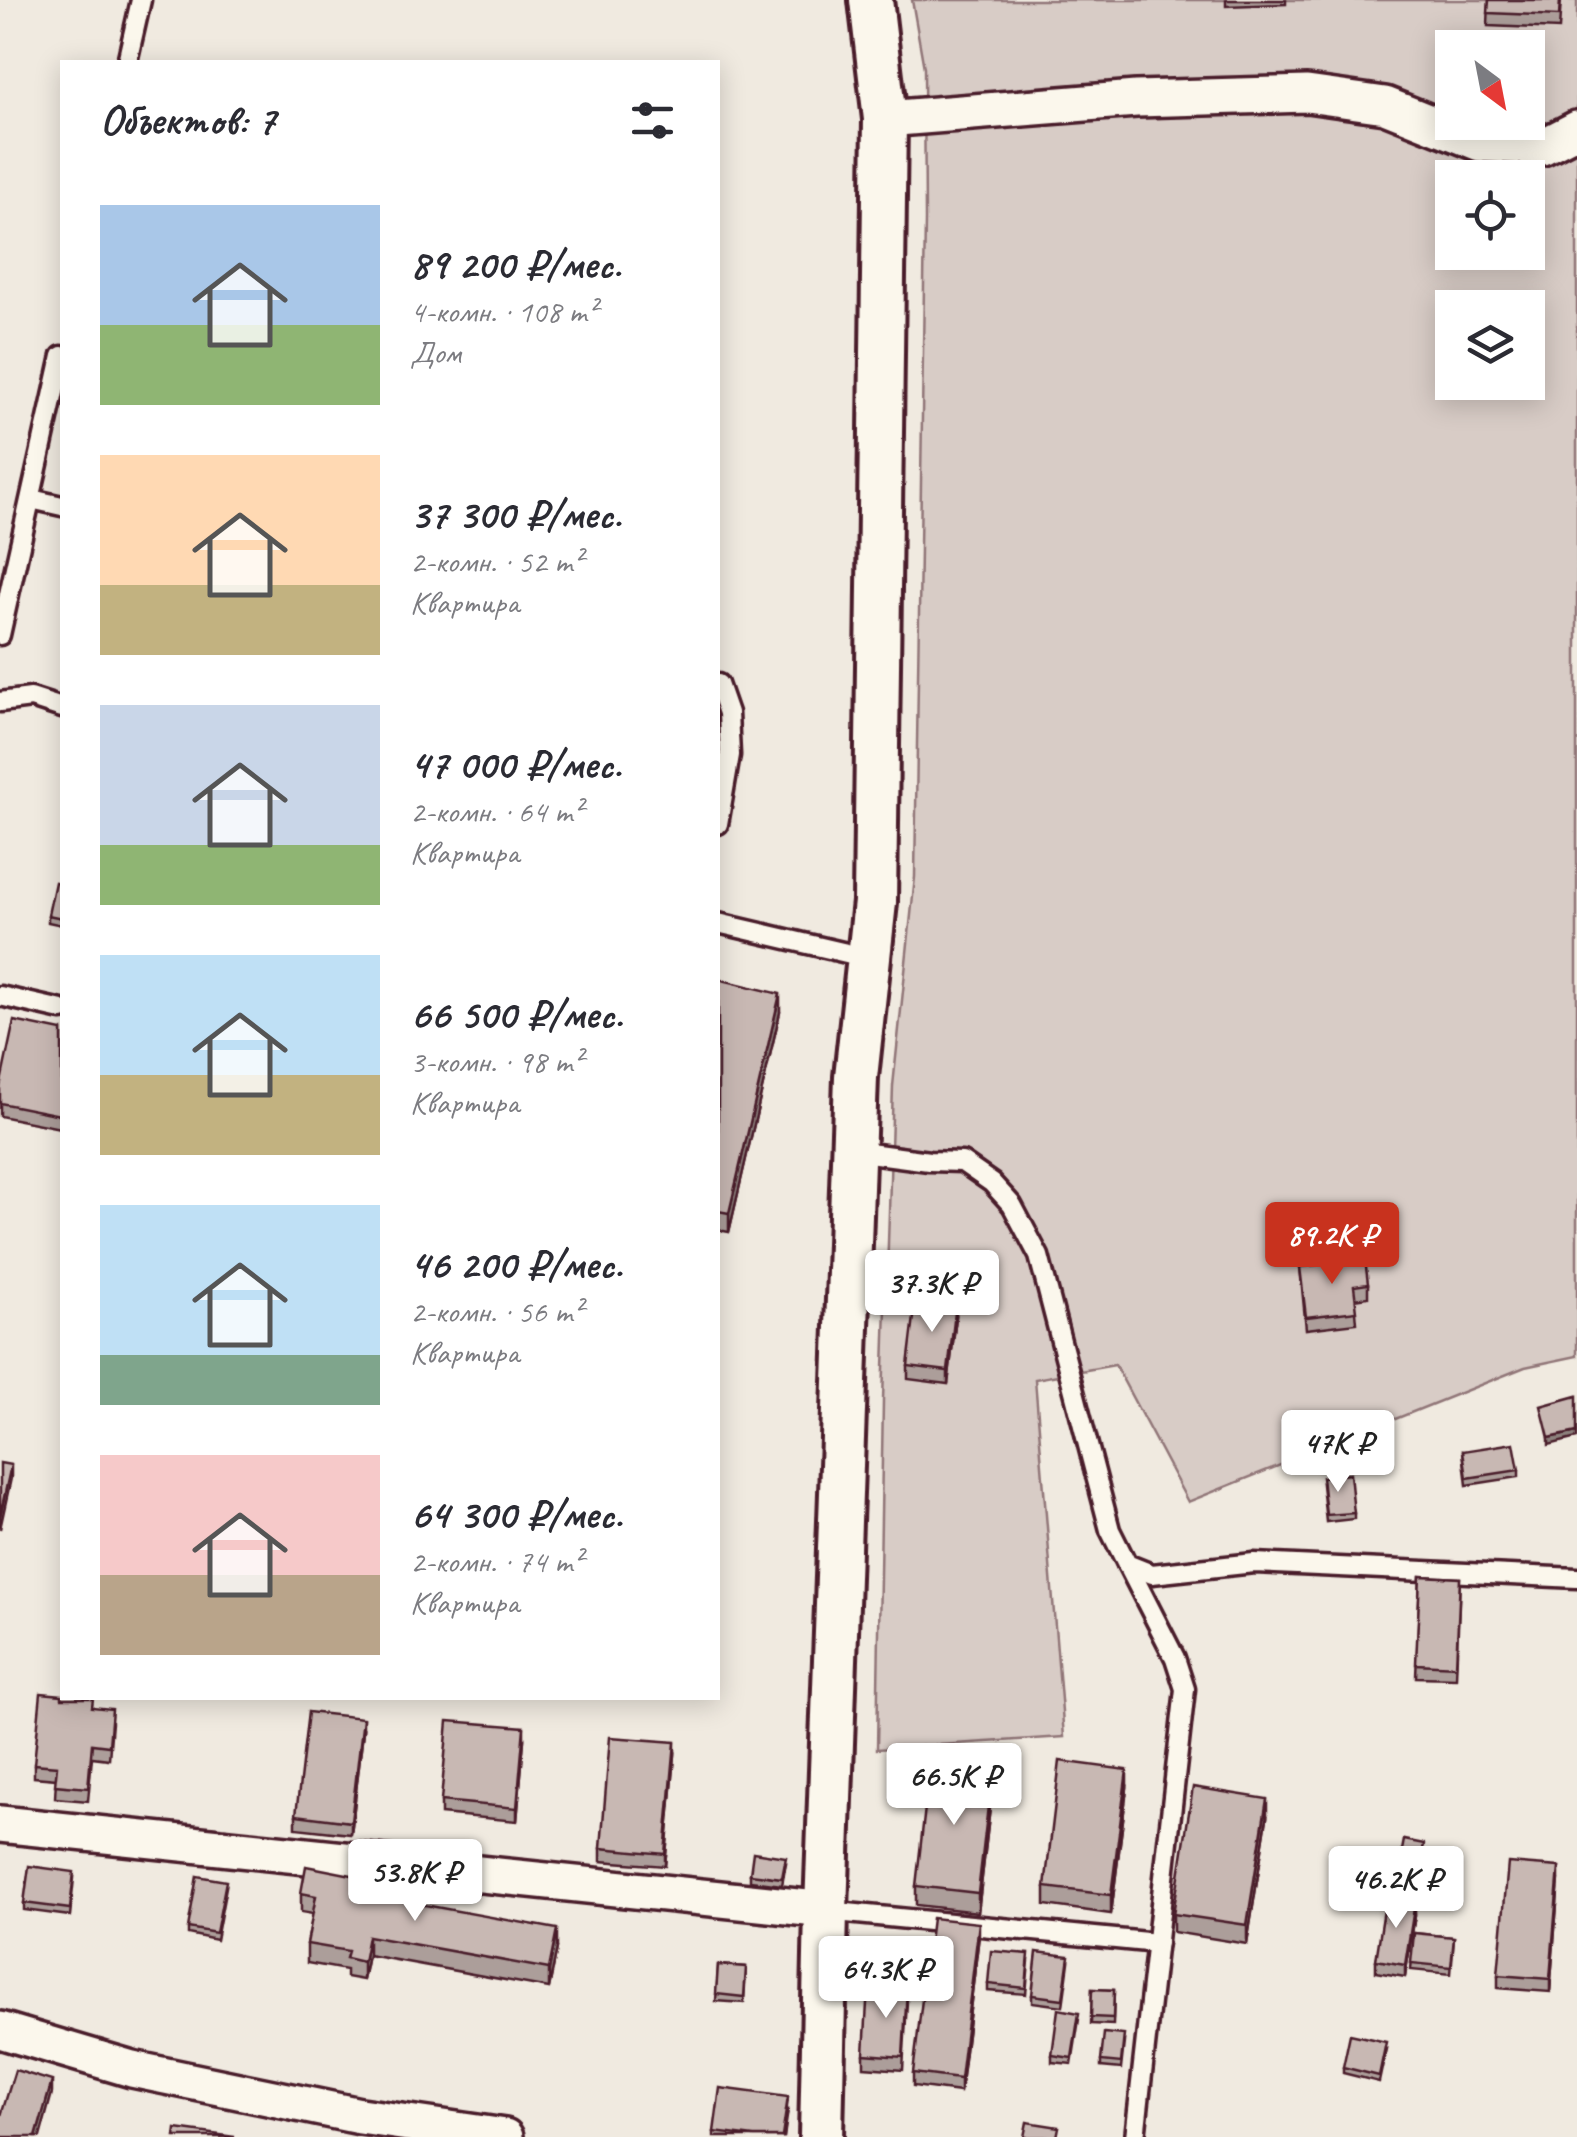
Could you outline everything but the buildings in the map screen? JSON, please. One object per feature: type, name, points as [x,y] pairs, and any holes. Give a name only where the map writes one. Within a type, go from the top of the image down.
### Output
[{"type":"street","points":[[820,2137],[856,1077],[875,902],[885,118],[871,0]]},
{"type":"street","points":[[885,118],[1136,99],[1307,94],[1384,104],[1480,143],[1542,148],[1577,129]]},
{"type":"street","points":[[0,1824],[826,1910]]},
{"type":"street","points":[[0,2030],[132,2070],[360,2116],[505,2137]]},
{"type":"lane","points":[[128,60],[141,0]]},
{"type":"lane","points":[[0,635],[5,585],[31,499],[60,365]]},
{"type":"lane","points":[[31,499],[60,506]]},
{"type":"lane","points":[[720,690],[728,712],[730,756],[720,813]]},
{"type":"lane","points":[[0,702],[31,698],[60,707]]},
{"type":"lane","points":[[720,923],[869,958]]},
{"type":"lane","points":[[0,996],[60,1010]]},
{"type":"lane","points":[[854,1150],[962,1162],[992,1183],[1012,1205],[1040,1256],[1110,1530],[1174,1658],[1185,1689],[1135,2137]]},
{"type":"lane","points":[[1127,1564],[1152,1574],[1254,1563],[1577,1578]]},
{"type":"lane","points":[[826,1910],[1156,1943]]},
{"type":"shaded area","points":[[912,0],[1577,0],[1577,1356],[1525,1367],[1188,1502],[1115,1365],[1035,1379],[1064,1737],[877,1749],[893,1086],[915,877],[924,68]]}]
